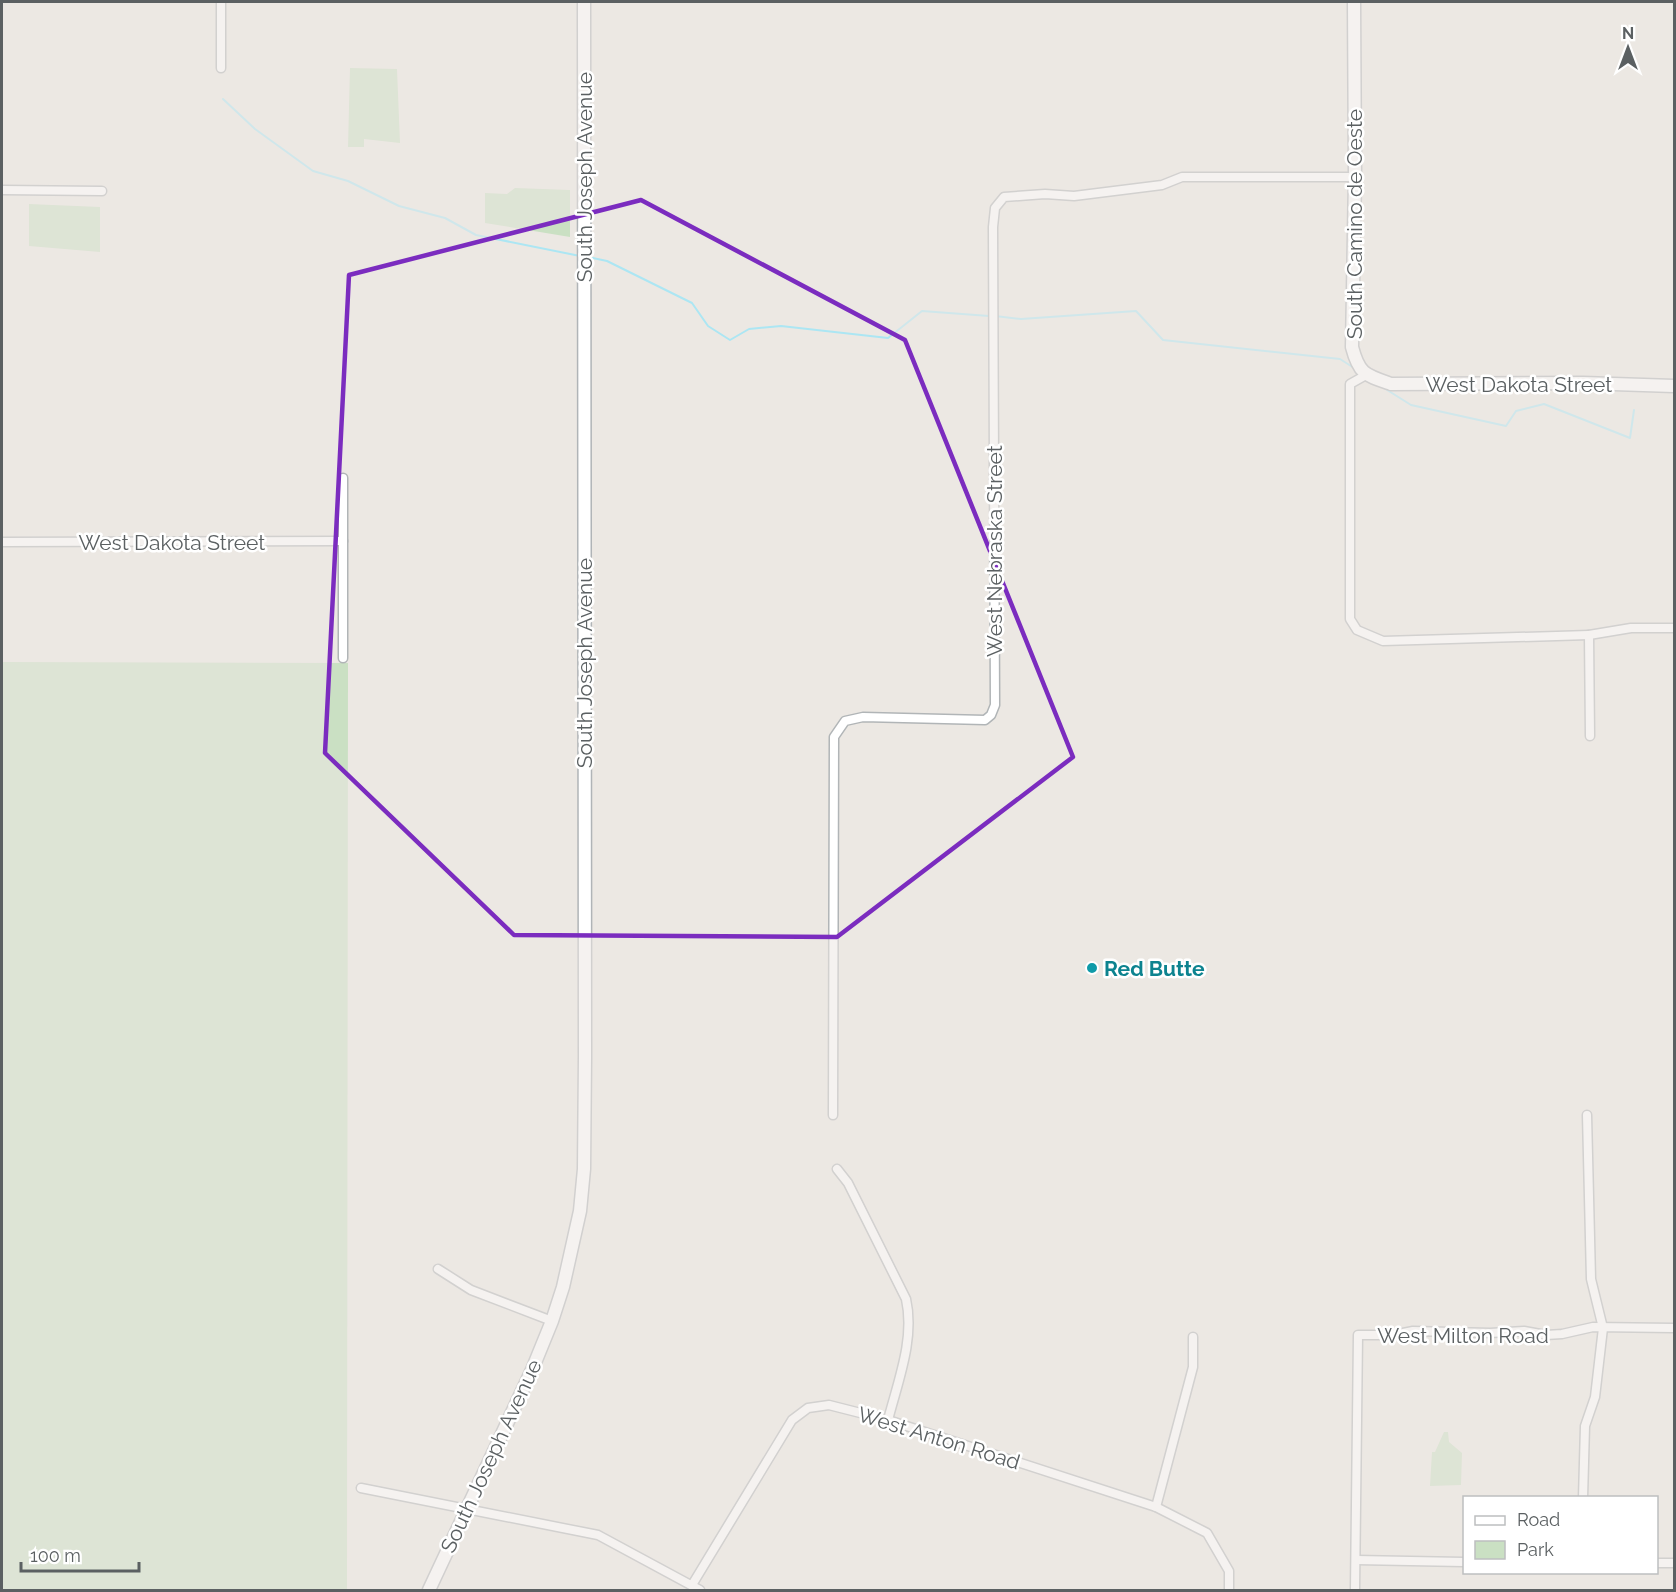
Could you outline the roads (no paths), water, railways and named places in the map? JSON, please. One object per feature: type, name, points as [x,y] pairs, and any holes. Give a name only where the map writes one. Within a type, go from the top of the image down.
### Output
[{"type":"main road","name":"South Joseph Avenue","points":[[429,1590],[532,1370],[552,1321],[580,1210],[585,1157],[584,2]]},
{"type":"main road","name":"South Camino de Oeste","points":[[1354,2],[1355,177],[1352,347],[1356,364],[1366,375]]},
{"type":"main road","name":"West Dakota Street","points":[[1366,375],[1391,384],[1583,383],[1674,386]]},
{"type":"street","points":[[221,2],[221,68]]},
{"type":"street","name":"West Nebraska Street","points":[[833,1115],[834,737],[845,721],[863,717],[985,720],[991,715],[995,705],[993,227],[996,208],[1004,197],[1045,194],[1074,196],[1162,185],[1182,177],[1355,177]]},
{"type":"street","points":[[2,190],[102,191]]},
{"type":"street","points":[[1366,375],[1350,384],[1350,619],[1357,630],[1383,641],[1589,635],[1631,628],[1674,628]]},
{"type":"street","points":[[343,478],[343,658]]},
{"type":"street","name":"West Dakota Street","points":[[2,542],[343,541]]},
{"type":"street","points":[[1589,635],[1590,736]]},
{"type":"street","points":[[1583,1496],[1585,1426],[1594,1397],[1603,1328],[1591,1279],[1587,1115]]},
{"type":"street","points":[[837,1169],[848,1184],[903,1292],[910,1316],[908,1343],[888,1420]]},
{"type":"street","points":[[438,1269],[471,1290],[552,1321]]},
{"type":"street","name":"West Milton Road","points":[[1356,1560],[1358,1335],[1393,1335],[1413,1331],[1491,1333],[1524,1331],[1546,1335],[1562,1334],[1582,1328],[1674,1328]]},
{"type":"street","points":[[1156,1507],[1193,1367],[1192,1337]]},
{"type":"street","name":"West Anton Road","points":[[696,1588],[792,1420],[808,1408],[829,1405],[888,1420],[1156,1507],[1207,1533],[1229,1571],[1229,1590]]},
{"type":"street","points":[[361,1488],[598,1535],[696,1588]]},
{"type":"street","points":[[1355,1590],[1356,1560],[1463,1562]]},
{"type":"street","points":[[1658,1563],[1674,1563]]},
{"type":"waterway","points":[[223,99],[255,129],[313,171],[348,181],[399,206],[445,218],[476,235],[580,256]]},
{"type":"waterway","points":[[588,257],[607,261],[692,303],[708,326],[730,340],[749,329],[781,326],[888,338],[922,311],[989,316]]},
{"type":"waterway","points":[[995,316],[1021,319],[1136,311],[1163,340],[1340,359],[1354,368]]},
{"type":"waterway","points":[[1384,388],[1411,405],[1506,426],[1516,411],[1544,404],[1630,438],[1634,410]]},
{"type":"place","name":"Red Butte","points":[[1092,968]]}]
